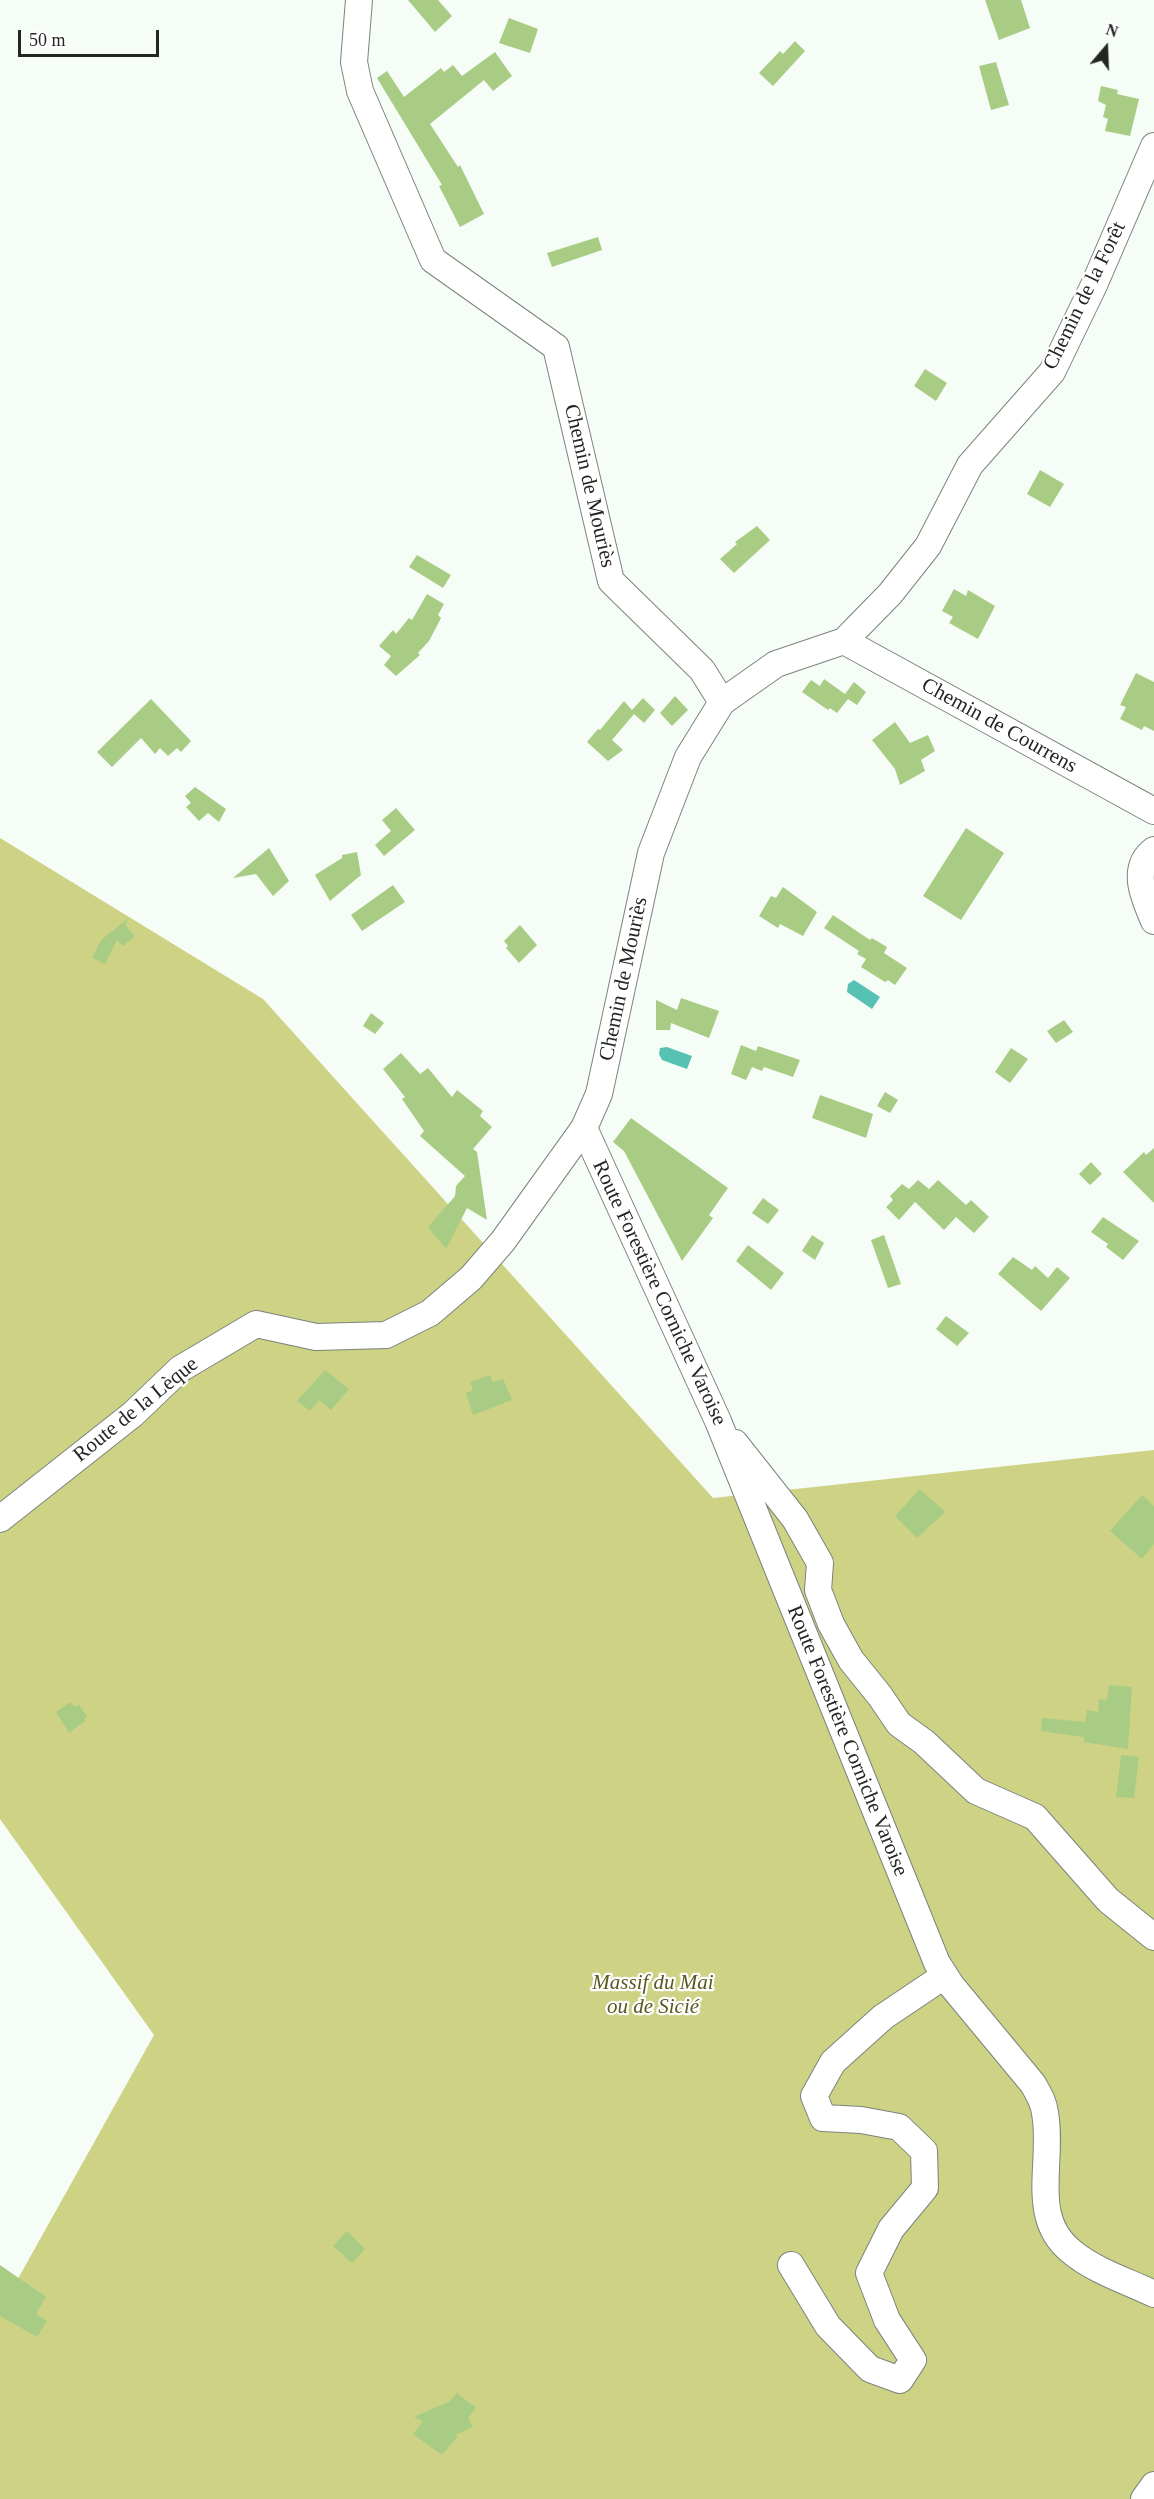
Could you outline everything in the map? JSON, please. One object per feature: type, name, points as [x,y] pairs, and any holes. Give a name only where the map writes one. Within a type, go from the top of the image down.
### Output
[{"type":"street","name":"Chemin de Mouriès","points":[[359,0],[354,62],[360,91],[433,260],[556,347],[611,580],[702,670],[722,702],[688,758],[651,853],[605,1070],[599,1094],[584,1128]]},
{"type":"street","name":"Chemin de la Forêt","points":[[722,702],[776,664],[844,641],[890,594],[928,546],[970,465],[1052,372],[1094,285],[1154,146]]},
{"type":"street","name":"Chemin de Courrens","points":[[844,641],[1154,810]]},
{"type":"street","points":[[1154,849],[1149,854],[1140,880],[1143,896],[1154,921]]},
{"type":"street","name":"Route Forestière Corniche Varoise","points":[[584,1128],[718,1420],[944,1976],[1033,2084],[1041,2098],[1045,2112],[1048,2143],[1045,2203],[1051,2230],[1058,2240],[1081,2259],[1154,2294]]},
{"type":"street","name":"Route de la Lèque","points":[[0,1519],[133,1414],[180,1369],[256,1324],[316,1337],[386,1335],[430,1313],[471,1278],[503,1240],[584,1128]]},
{"type":"street","points":[[718,1420],[795,1519],[820,1563],[818,1590],[831,1624],[851,1660],[880,1695],[899,1724],[924,1742],[976,1791],[1035,1817],[1108,1900],[1154,1937]]},
{"type":"street","points":[[791,2265],[828,2326],[870,2369],[900,2380],[913,2360],[887,2320],[869,2273],[891,2229],[926,2188],[924,2151],[899,2127],[861,2120],[823,2118],[814,2096],[833,2062],[883,2017],[944,1976]]},
{"type":"street","points":[[1144,2499],[1154,2485]]},
{"type":"green space","name":"Massif du Mai ou de Sicié","points":[[0,838],[263,999],[713,1498],[1154,1450],[1154,2499],[0,2499],[0,2311],[154,2035],[0,1819]]},
{"type":"water","points":[[854,980],[880,997],[872,1009],[847,992],[848,984]]},
{"type":"water","points":[[667,1047],[692,1056],[687,1069],[662,1060],[659,1054],[660,1048]]},
{"type":"building","points":[[408,0],[438,0],[452,16],[435,32]]},
{"type":"building","points":[[985,0],[1021,0],[1030,28],[999,40]]},
{"type":"building","points":[[509,18],[538,29],[530,53],[499,43]]},
{"type":"building","points":[[795,41],[805,51],[773,86],[759,73],[780,51],[783,54]]},
{"type":"building","points":[[495,52],[512,76],[493,91],[484,80],[430,124],[458,167],[460,165],[484,214],[460,227],[439,186],[442,185],[377,78],[387,71],[404,97],[441,68],[444,72],[453,65],[462,76]]},
{"type":"building","points":[[996,62],[1009,105],[991,110],[979,66]]},
{"type":"building","points":[[1101,86],[1118,90],[1117,94],[1139,99],[1130,136],[1105,131],[1108,119],[1103,117],[1106,105],[1098,101]]},
{"type":"building","points":[[598,237],[602,250],[552,267],[547,253]]},
{"type":"building","points":[[925,369],[947,383],[936,401],[914,386]]},
{"type":"building","points":[[1040,470],[1064,484],[1050,507],[1027,494]]},
{"type":"building","points":[[757,526],[770,540],[734,573],[720,559],[737,544],[735,542]]},
{"type":"building","points":[[417,555],[451,575],[443,588],[409,567]]},
{"type":"building","points":[[954,589],[966,596],[968,590],[995,606],[978,639],[949,623],[953,617],[942,611]]},
{"type":"building","points":[[427,594],[444,604],[438,615],[441,618],[429,641],[418,653],[420,655],[396,676],[384,665],[391,656],[379,646],[393,630],[396,634],[409,618],[412,620]]},
{"type":"building","points":[[1136,673],[1154,682],[1154,731],[1144,726],[1142,730],[1120,719],[1126,707],[1120,705]]},
{"type":"building","points":[[824,679],[845,694],[854,682],[866,692],[857,705],[848,699],[837,713],[830,708],[828,710],[802,692],[811,680],[820,686]]},
{"type":"building","points":[[675,696],[688,710],[672,726],[660,713]]},
{"type":"building","points":[[643,698],[655,710],[644,723],[634,714],[612,740],[623,750],[608,761],[587,742],[624,701],[632,710]]},
{"type":"building","points":[[151,699],[191,741],[181,752],[177,748],[168,756],[160,748],[155,754],[141,738],[112,767],[97,752]]},
{"type":"building","points":[[895,722],[910,743],[928,735],[935,751],[921,760],[925,771],[900,785],[895,769],[872,740]]},
{"type":"building","points":[[195,787],[226,809],[219,822],[208,813],[199,821],[186,807],[191,803],[185,796]]},
{"type":"building","points":[[396,808],[415,830],[384,856],[375,845],[391,831],[382,820]]},
{"type":"building","points":[[966,828],[1004,853],[961,920],[923,896]]},
{"type":"building","points":[[269,848],[289,881],[273,896],[256,874],[233,878]]},
{"type":"building","points":[[357,852],[361,875],[330,901],[315,875],[342,858],[342,855]]},
{"type":"building","points":[[393,885],[405,902],[362,931],[351,915]]},
{"type":"building","points":[[783,887],[817,912],[803,936],[780,924],[778,928],[759,916],[771,896],[776,898]]},
{"type":"building","points":[[833,915],[870,940],[872,938],[887,947],[884,953],[907,968],[895,985],[888,980],[885,982],[861,967],[866,959],[857,954],[859,951],[824,928]]},
{"type":"building","points":[[129,918],[125,925],[135,936],[123,946],[117,940],[105,964],[92,958],[101,940]]},
{"type":"building","points":[[520,925],[537,945],[519,963],[506,948],[508,946],[504,941]]},
{"type":"building","points":[[681,998],[719,1011],[709,1038],[671,1023],[670,1030],[656,1030],[656,1000],[677,1010]]},
{"type":"building","points":[[371,1013],[384,1023],[375,1034],[363,1026]]},
{"type":"building","points":[[1064,1020],[1073,1032],[1056,1043],[1047,1031]]},
{"type":"building","points":[[741,1045],[756,1051],[758,1046],[800,1060],[793,1077],[764,1067],[762,1071],[752,1067],[746,1080],[731,1074]]},
{"type":"building","points":[[1011,1048],[1028,1059],[1010,1083],[995,1072]]},
{"type":"building","points":[[401,1053],[420,1074],[428,1068],[452,1097],[457,1090],[483,1111],[480,1116],[492,1127],[473,1149],[477,1152],[487,1220],[467,1208],[446,1249],[428,1227],[455,1196],[456,1186],[465,1176],[420,1136],[424,1131],[402,1099],[405,1097],[383,1069]]},
{"type":"building","points":[[885,1092],[898,1100],[890,1113],[877,1106]]},
{"type":"building","points":[[820,1095],[873,1114],[866,1138],[812,1118]]},
{"type":"building","points":[[631,1118],[728,1188],[709,1215],[713,1218],[682,1261],[624,1151],[613,1142]]},
{"type":"building","points":[[1154,1148],[1154,1203],[1123,1172],[1144,1152],[1146,1155]]},
{"type":"building","points":[[1091,1162],[1102,1174],[1090,1185],[1079,1174]]},
{"type":"building","points":[[918,1180],[929,1189],[938,1180],[966,1205],[971,1200],[989,1217],[974,1233],[956,1217],[944,1230],[915,1202],[899,1220],[886,1207],[893,1200],[890,1196],[902,1184],[909,1189]]},
{"type":"building","points":[[763,1198],[779,1210],[768,1224],[752,1213]]},
{"type":"building","points":[[1103,1217],[1139,1241],[1123,1260],[1106,1247],[1108,1244],[1091,1232]]},
{"type":"building","points":[[812,1235],[824,1243],[815,1260],[802,1251]]},
{"type":"building","points":[[884,1235],[901,1284],[888,1288],[871,1240]]},
{"type":"building","points":[[748,1245],[784,1273],[771,1290],[736,1261]]},
{"type":"building","points":[[1013,1257],[1032,1270],[1035,1266],[1048,1278],[1057,1267],[1070,1278],[1041,1311],[998,1274]]},
{"type":"building","points":[[946,1316],[969,1333],[957,1346],[936,1329]]},
{"type":"building","points":[[325,1370],[349,1389],[331,1410],[319,1400],[310,1411],[297,1401]]},
{"type":"building","points":[[490,1375],[493,1382],[503,1379],[512,1400],[473,1415],[466,1393],[473,1390],[470,1382]]},
{"type":"building","points":[[920,1489],[945,1512],[917,1538],[895,1516]]},
{"type":"building","points":[[1142,1495],[1154,1506],[1154,1544],[1142,1559],[1110,1531]]},
{"type":"building","points":[[1109,1685],[1132,1687],[1128,1749],[1084,1742],[1084,1737],[1041,1731],[1042,1718],[1085,1722],[1087,1710],[1098,1712],[1099,1699],[1107,1700]]},
{"type":"building","points":[[71,1702],[75,1707],[79,1705],[87,1716],[85,1721],[69,1733],[56,1712]]},
{"type":"building","points":[[1121,1755],[1139,1757],[1134,1798],[1116,1797]]},
{"type":"building","points":[[347,2231],[365,2249],[352,2263],[333,2246]]},
{"type":"building","points":[[0,2265],[46,2297],[36,2314],[47,2321],[37,2337],[0,2316]]},
{"type":"building","points":[[457,2393],[476,2408],[468,2418],[473,2427],[455,2435],[458,2436],[442,2455],[413,2434],[423,2421],[414,2417],[450,2401]]}]
